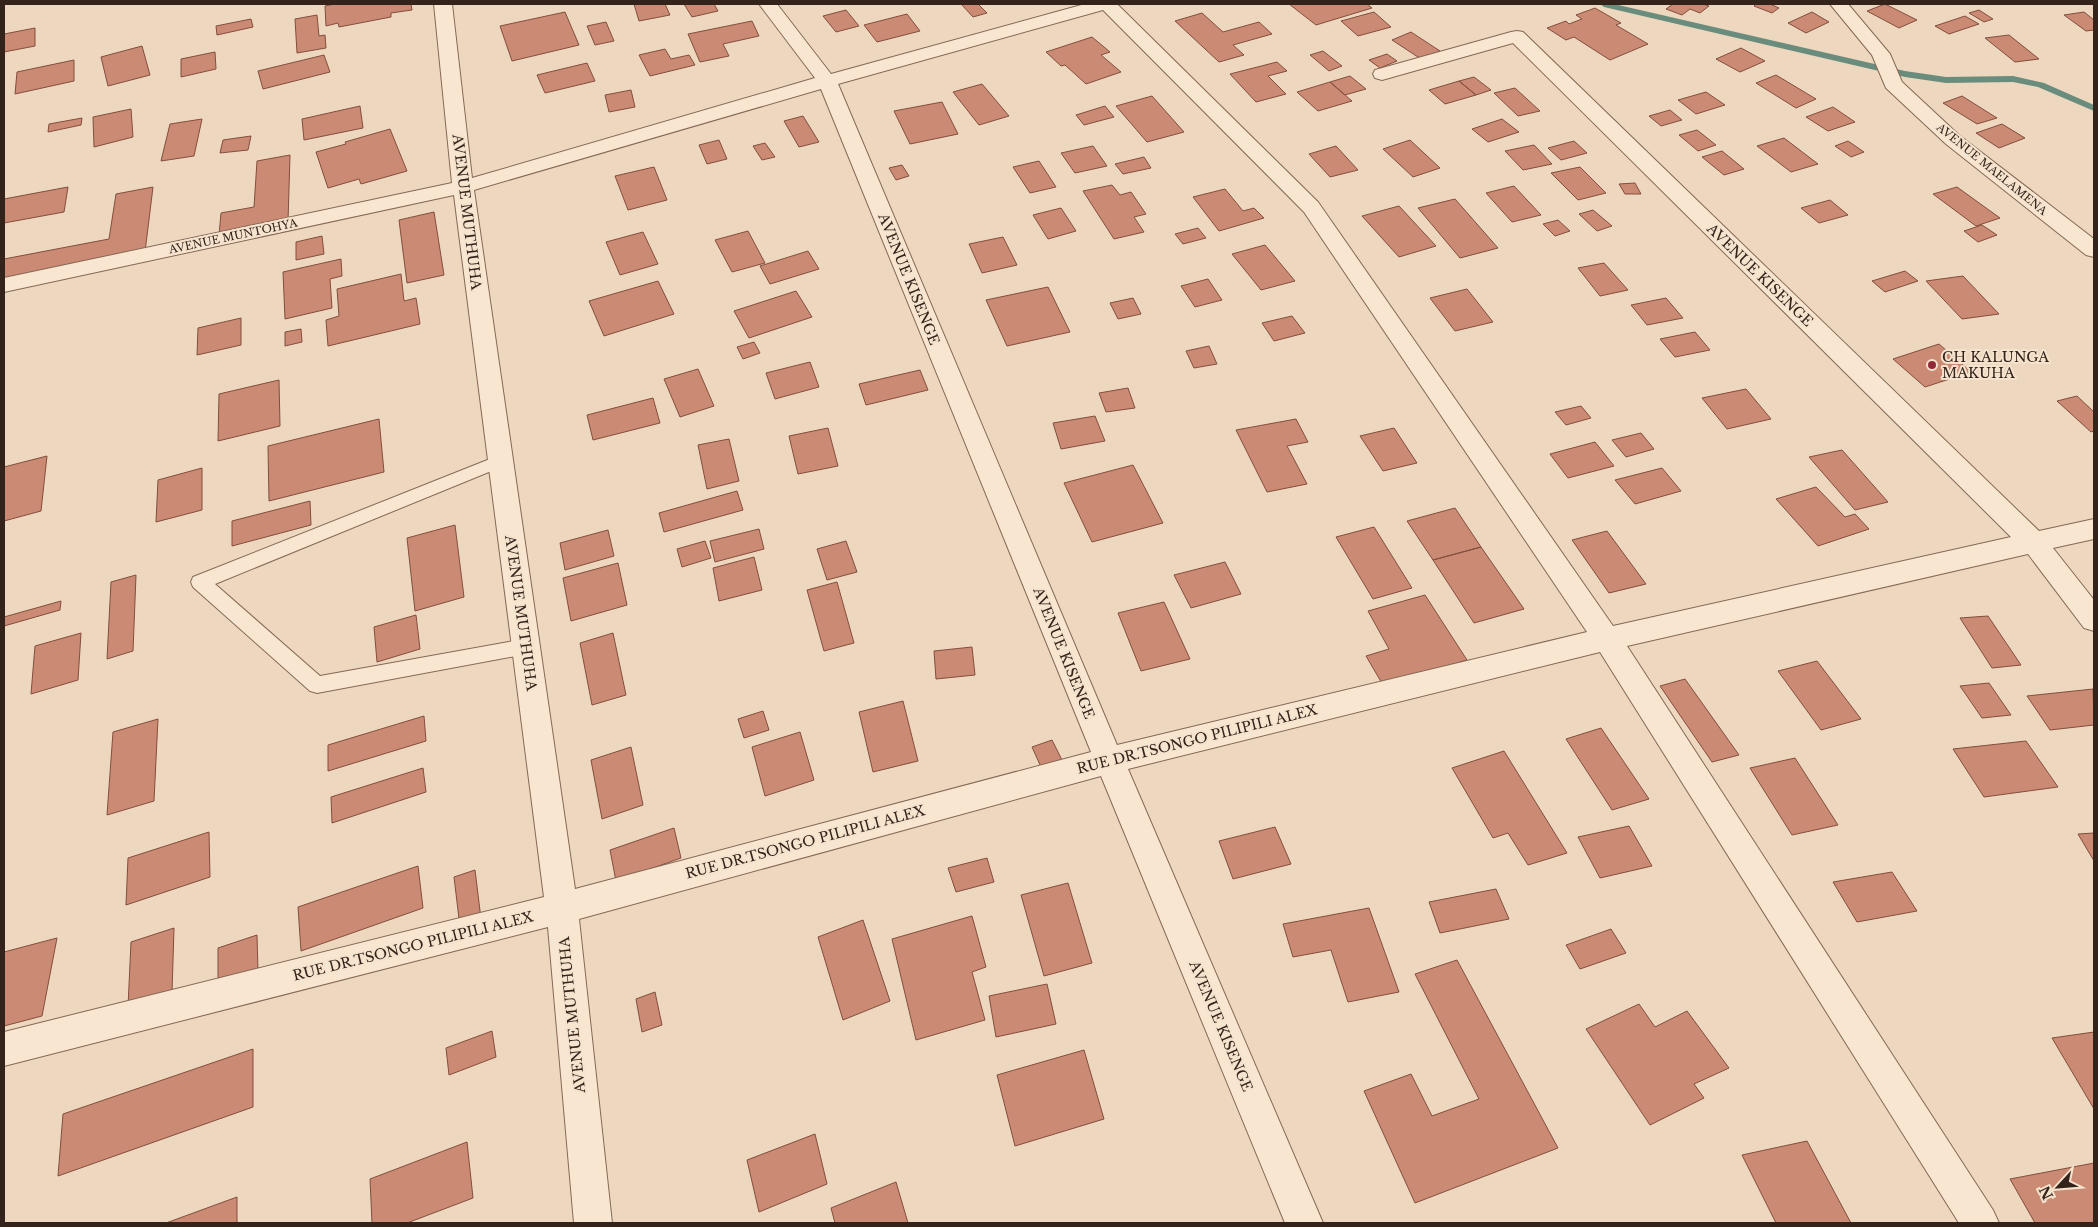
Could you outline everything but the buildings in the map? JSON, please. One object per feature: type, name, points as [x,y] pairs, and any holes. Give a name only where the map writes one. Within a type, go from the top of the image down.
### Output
[{"type":"street","name":"AVENUE MUTHUHA","points":[[443,4],[463,187],[562,908],[594,1223]]},
{"type":"street","name":"AVENUE KISENGE","points":[[768,4],[828,81],[1109,760],[1304,1223]]},
{"type":"street","name":"AVENUE MUNTOHYA","points":[[4,285],[463,187],[828,81],[1106,4]]},
{"type":"street","points":[[1106,4],[1311,207],[1607,639],[1980,1223]]},
{"type":"street","name":"AVENUE MAELAMENA","points":[[1839,4],[1881,54],[1892,84],[1953,140],[2094,250]]},
{"type":"street","name":"AVENUE KISENGE","points":[[1382,74],[1517,36],[2034,543],[2094,620]]},
{"type":"street","name":"RUE DR.TSONGO PILIPILI ALEX","points":[[4,1049],[562,908],[1109,760],[1607,639],[2094,529]]},
{"type":"lane","points":[[500,460],[200,582],[317,685],[525,647]]},
{"type":"waterway","points":[[1604,4],[1905,74],[1946,80],[2013,79],[2041,85],[2094,108]]},
{"type":"place","name":"CH KALUNGA MAKUHA","points":[[1932,365]]}]
